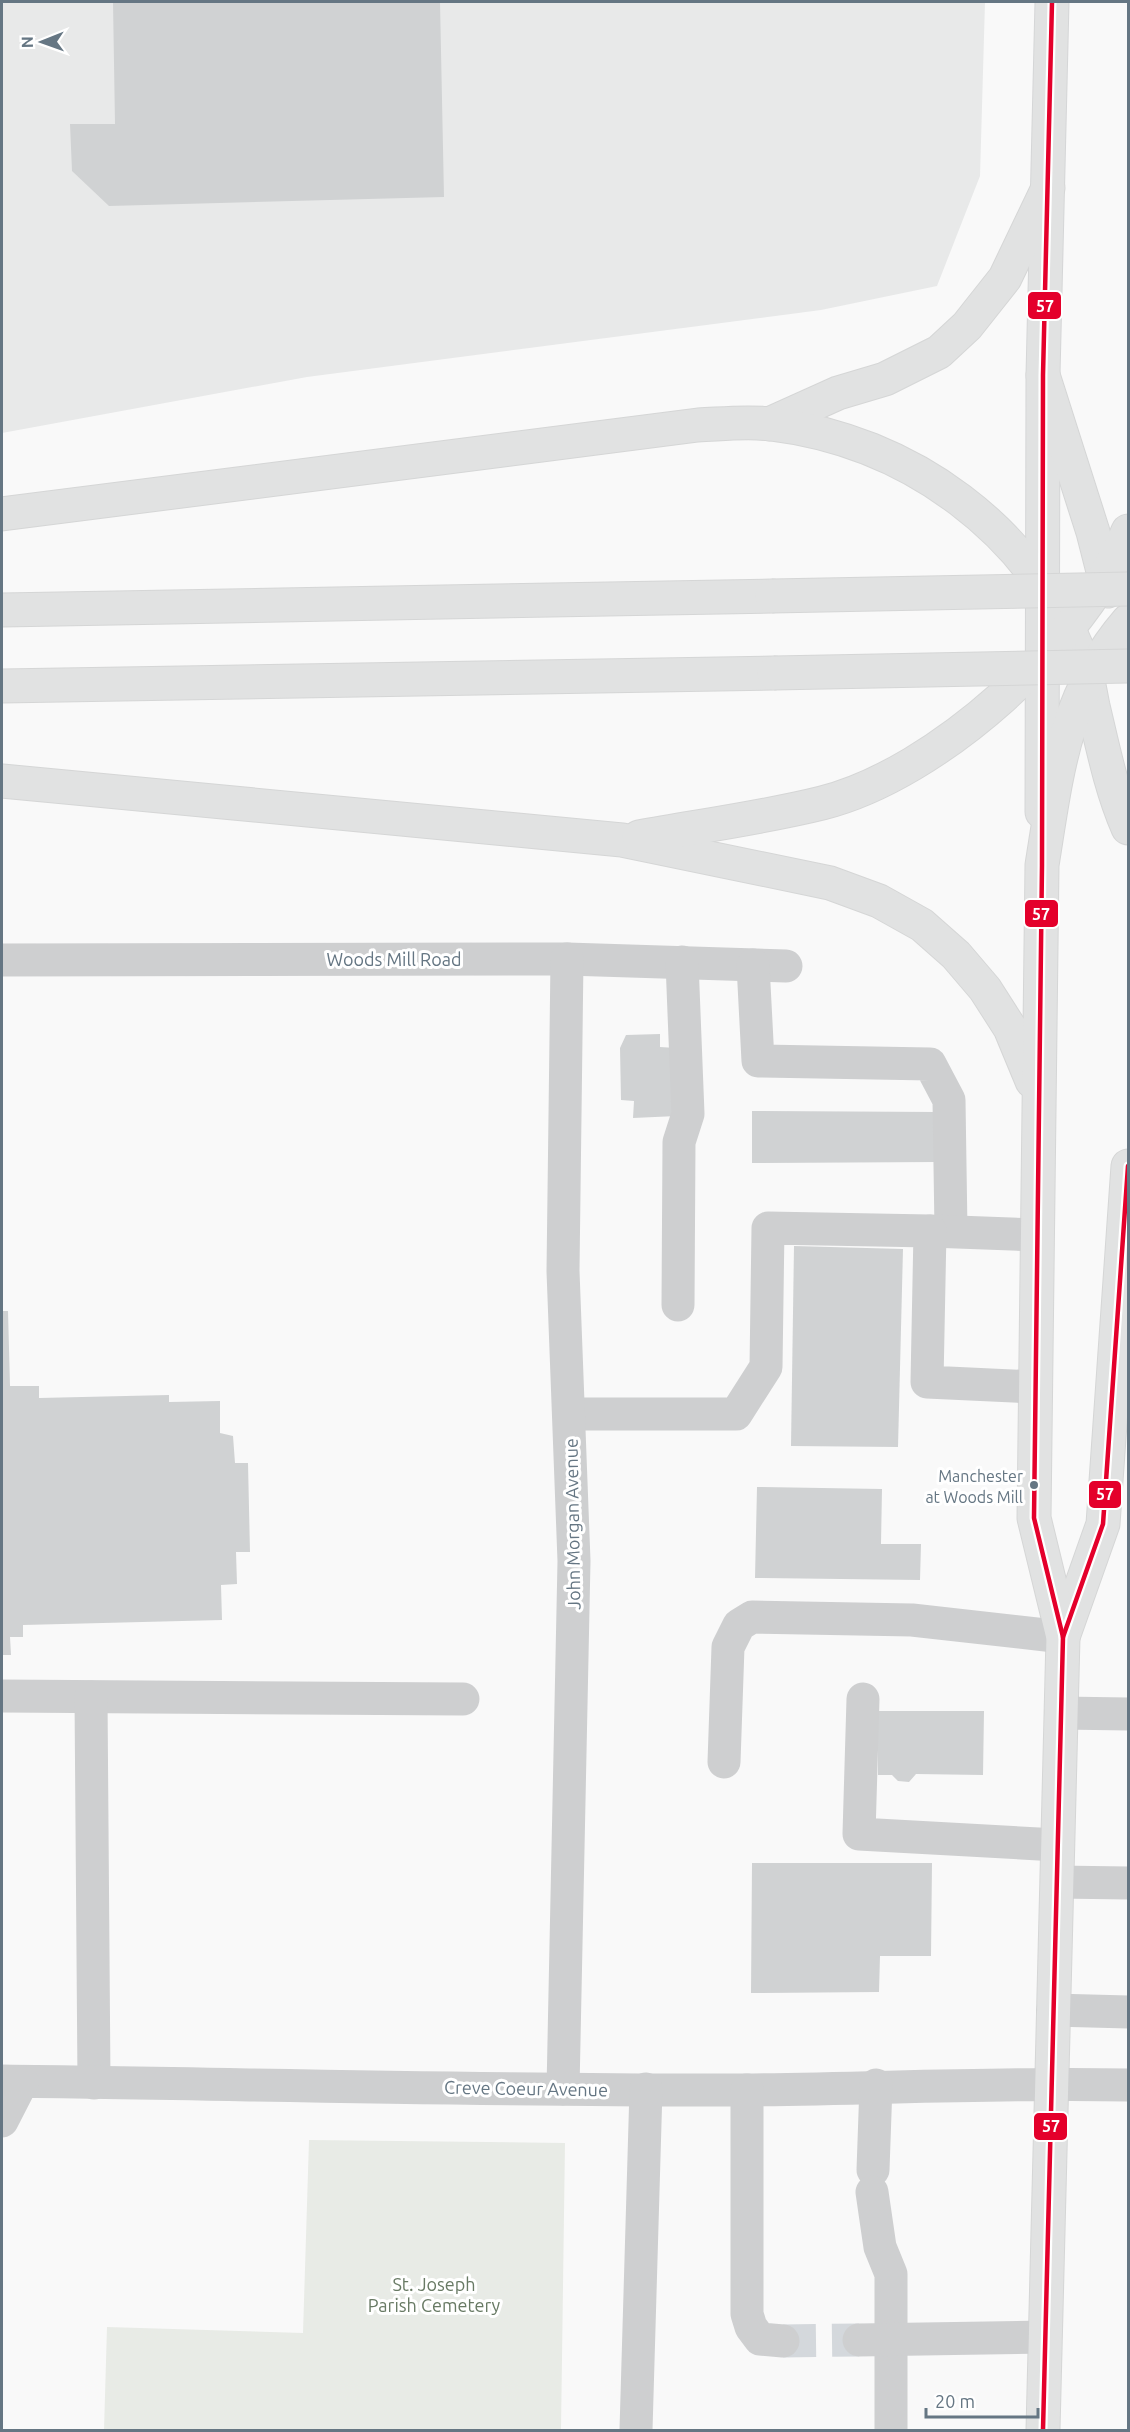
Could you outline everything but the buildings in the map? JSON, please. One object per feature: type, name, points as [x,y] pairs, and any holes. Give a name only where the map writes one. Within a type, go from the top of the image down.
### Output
[{"type":"main road","points":[[1043,2430],[1063,1637],[1034,1518],[1042,865],[1043,375],[1052,2]]},
{"type":"main road","points":[[769,424],[838,393],[885,379],[939,352],[967,326],[1005,278],[1048,188]]},
{"type":"main road","points":[[1043,375],[1093,532],[1116,583]]},
{"type":"main road","points":[[2,514],[698,425],[769,424],[833,435],[888,455],[935,482],[976,510],[1059,609],[1083,664],[1115,798],[1128,828]]},
{"type":"main road","points":[[1042,865],[1056,775],[1075,705],[1109,645],[1127,630],[1112,606],[1117,559],[1128,531]]},
{"type":"main road","points":[[2,610],[772,596],[1116,583]]},
{"type":"main road","points":[[622,840],[823,803],[866,788],[926,755],[983,714],[1116,583]]},
{"type":"main road","points":[[2,686],[1128,666]]},
{"type":"main road","points":[[2,781],[622,840],[830,883],[879,901],[922,925],[956,955],[985,989],[1010,1028],[1038,1094]]},
{"type":"main road","points":[[1063,1637],[1103,1524],[1119,1410],[1128,1166]]},
{"type":"street","name":"Woods Mill Road","points":[[2,960],[567,958],[786,966]]},
{"type":"street","name":"John Morgan Avenue","points":[[563,2089],[574,1561],[563,1271],[567,958]]},
{"type":"street","points":[[678,1305],[679,1142],[688,1114],[682,962]]},
{"type":"street","points":[[753,965],[758,1061],[930,1064],[949,1100],[927,1382],[1035,1387]]},
{"type":"street","points":[[570,1414],[735,1414],[766,1367],[768,1228],[1036,1235]]},
{"type":"street","points":[[724,1762],[728,1647],[739,1625],[752,1617],[912,1620],[1063,1637]]},
{"type":"street","points":[[2,1696],[463,1699]]},
{"type":"street","points":[[91,1697],[94,2083]]},
{"type":"street","points":[[862,1699],[859,1834],[1058,1845]]},
{"type":"street","points":[[1061,1713],[1128,1714]]},
{"type":"street","points":[[1057,1882],[1128,1884]]},
{"type":"street","points":[[1053,2010],[1128,2012]]},
{"type":"street","points":[[2,2121],[12,2082]]},
{"type":"street","name":"Creve Coeur Avenue","points":[[12,2082],[747,2090],[876,2085],[1051,2083],[1128,2085]]},
{"type":"street","points":[[876,2085],[873,2181],[880,2247],[891,2274],[891,2430]]},
{"type":"street","points":[[636,2430],[646,2089]]},
{"type":"street","points":[[747,2090],[747,2314],[751,2327],[760,2339],[783,2340]]},
{"type":"street","points":[[859,2340],[1045,2337]]},
{"type":"shaded area","points":[[2,2],[985,2],[980,176],[937,286],[821,310],[307,377],[2,433]]},
{"type":"green space","name":"St. Joseph Parish Cemetery","points":[[309,2140],[565,2143],[561,2430],[104,2430],[107,2327],[303,2333]]},
{"type":"tunnel","points":[[783,2341],[859,2340]]},
{"type":"transit line","name":"57","points":[[1043,2430],[1063,1637],[1034,1518],[1042,865],[1043,375],[1052,2]]},
{"type":"transit line","name":"57","points":[[1063,1637],[1103,1524],[1128,1166]]},
{"type":"place","name":"Manchester at Woods Mill","points":[[1034,1485]]}]
